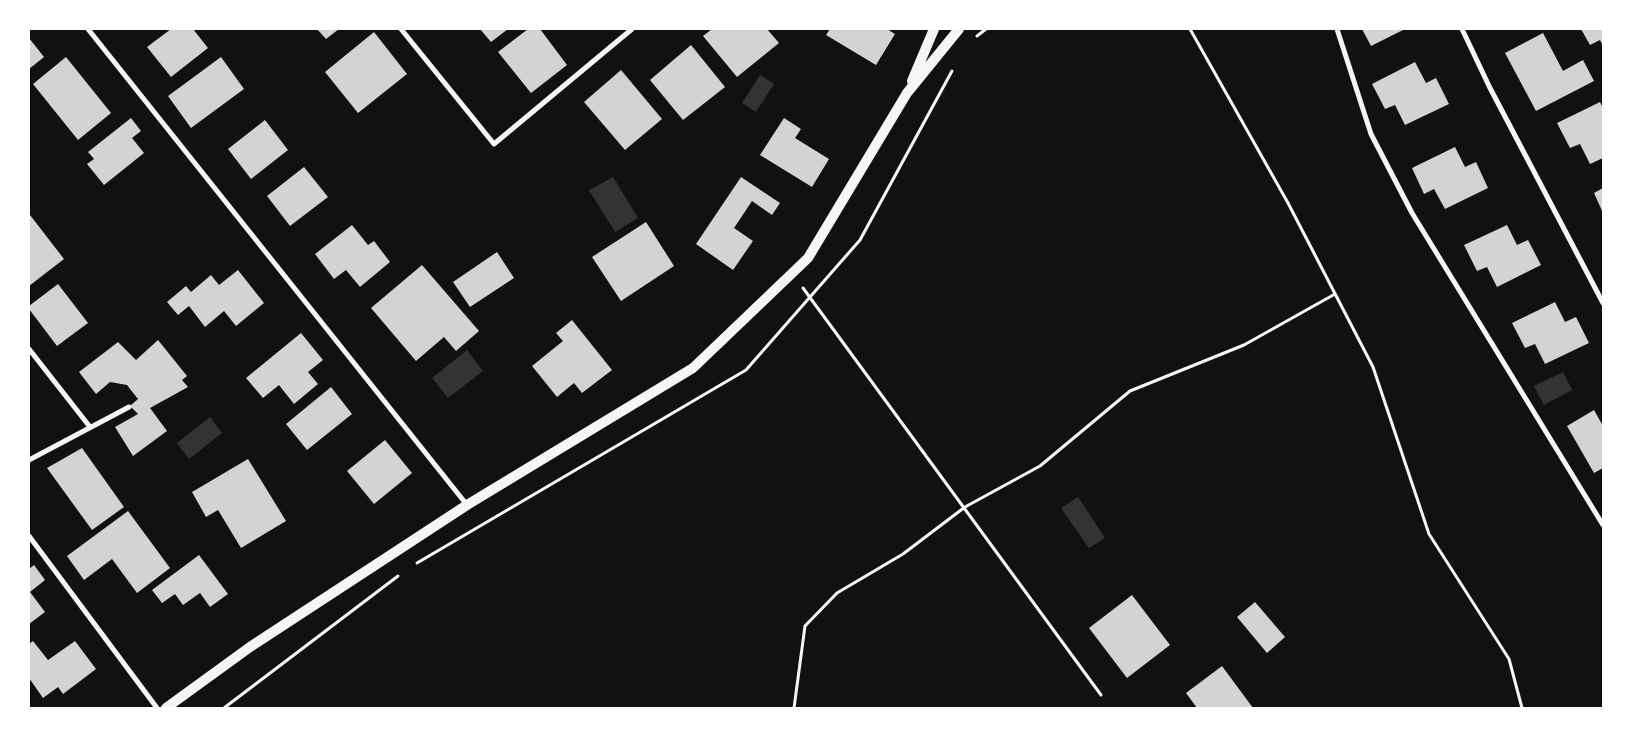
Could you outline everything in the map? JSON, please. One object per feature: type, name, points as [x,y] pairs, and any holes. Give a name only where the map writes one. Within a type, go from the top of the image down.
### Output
[{"type":"main road","points":[[166,708],[250,647],[467,505],[693,368],[808,258],[907,93],[934,29]]},
{"type":"main road","points":[[907,93],[959,29]]},
{"type":"street","points":[[88,29],[467,505]]},
{"type":"street","points":[[401,29],[494,144],[632,29]]},
{"type":"street","points":[[1337,29],[1371,134],[1412,213],[1603,525]]},
{"type":"street","points":[[1462,29],[1490,88],[1603,303]]},
{"type":"street","points":[[29,349],[90,426]]},
{"type":"street","points":[[29,460],[129,407]]},
{"type":"street","points":[[29,536],[157,708]]},
{"type":"path","points":[[1190,29],[1288,204],[1373,367],[1429,534],[1509,660],[1522,708]]},
{"type":"path","points":[[791,274],[810,297],[1102,695]]},
{"type":"path","points":[[794,708],[804,626],[836,593],[902,554],[965,507],[1040,466],[1130,391],[1244,345],[1335,294]]},
{"type":"shaded area","points":[[760,75],[774,84],[756,112],[742,103]]},
{"type":"shaded area","points":[[613,177],[638,218],[615,232],[589,190]]},
{"type":"shaded area","points":[[467,350],[483,371],[448,398],[432,378]]},
{"type":"shaded area","points":[[1563,372],[1572,390],[1544,405],[1534,386]]},
{"type":"shaded area","points":[[210,417],[222,433],[189,459],[177,443]]},
{"type":"shaded area","points":[[1078,497],[1105,538],[1089,548],[1061,508]]},
{"type":"building","points":[[171,29],[193,29],[208,48],[171,77],[147,47]]},
{"type":"building","points":[[317,29],[339,29],[326,39]]},
{"type":"building","points":[[480,29],[508,29],[491,42]]},
{"type":"building","points":[[528,29],[540,29],[567,65],[531,93],[498,52]]},
{"type":"building","points":[[712,29],[767,29],[779,43],[737,77],[703,36]]},
{"type":"building","points":[[830,29],[887,29],[895,34],[876,65],[826,35]]},
{"type":"building","points":[[1362,29],[1405,29],[1371,46]]},
{"type":"building","points":[[1581,29],[1603,29],[1603,46],[1600,40],[1590,45]]},
{"type":"building","points":[[374,32],[407,74],[358,113],[325,72]]},
{"type":"building","points":[[1543,33],[1563,71],[1583,60],[1594,81],[1536,111],[1505,53]]},
{"type":"building","points":[[29,38],[44,57],[29,69]]},
{"type":"building","points":[[691,45],[725,87],[683,120],[650,80]]},
{"type":"building","points":[[66,57],[111,113],[78,140],[33,84]]},
{"type":"building","points":[[221,57],[244,89],[191,128],[168,96]]},
{"type":"building","points":[[1415,62],[1426,83],[1436,78],[1449,104],[1405,125],[1395,105],[1385,109],[1372,84]]},
{"type":"building","points":[[621,70],[662,119],[625,150],[584,102]]},
{"type":"building","points":[[1600,102],[1603,108],[1603,158],[1590,164],[1580,144],[1570,148],[1557,123]]},
{"type":"building","points":[[131,118],[141,131],[132,138],[144,153],[104,185],[87,164],[94,159],[88,152]]},
{"type":"building","points":[[784,118],[801,129],[795,138],[829,159],[812,187],[760,155]]},
{"type":"building","points":[[265,120],[288,150],[251,179],[228,149]]},
{"type":"building","points":[[1455,147],[1465,167],[1476,162],[1488,188],[1445,209],[1434,189],[1424,194],[1412,168]]},
{"type":"building","points":[[304,167],[328,197],[290,226],[267,196]]},
{"type":"building","points":[[741,177],[780,203],[772,215],[752,201],[734,228],[753,241],[733,270],[696,244]]},
{"type":"building","points":[[1603,188],[1603,213],[1594,193]]},
{"type":"building","points":[[30,215],[64,259],[29,286],[29,217]]},
{"type":"building","points":[[646,222],[674,266],[621,301],[592,257]]},
{"type":"building","points":[[352,225],[368,245],[374,241],[390,262],[360,287],[346,270],[334,279],[315,254]]},
{"type":"building","points":[[1507,225],[1517,245],[1528,240],[1541,265],[1497,287],[1487,267],[1477,271],[1464,245]]},
{"type":"building","points":[[497,252],[514,278],[470,307],[453,282]]},
{"type":"building","points":[[422,265],[479,331],[456,351],[444,337],[416,361],[371,308]]},
{"type":"building","points":[[238,270],[264,303],[236,326],[224,311],[205,327],[189,306],[178,315],[167,302],[186,286],[191,292],[211,275],[219,285]]},
{"type":"building","points":[[58,284],[88,323],[57,346],[29,309],[29,306]]},
{"type":"building","points":[[1555,302],[1565,322],[1576,317],[1589,343],[1545,364],[1535,344],[1525,348],[1512,323]]},
{"type":"building","points":[[572,320],[612,370],[582,393],[574,383],[557,397],[532,366],[563,341],[556,333]]},
{"type":"building","points":[[301,333],[323,360],[308,372],[318,384],[294,404],[279,385],[263,398],[246,378]]},
{"type":"building","points":[[158,340],[187,376],[182,380],[188,387],[150,408],[167,431],[133,456],[115,427],[138,414],[130,406],[138,399],[127,385],[110,382],[96,394],[79,372],[118,342],[136,360]]},
{"type":"building","points":[[331,387],[352,414],[307,450],[286,424]]},
{"type":"building","points":[[1594,410],[1603,426],[1603,468],[1594,473],[1567,426]]},
{"type":"building","points":[[385,440],[412,473],[374,504],[347,471]]},
{"type":"building","points":[[82,448],[124,507],[92,530],[47,468]]},
{"type":"building","points":[[248,459],[286,521],[241,548],[218,510],[206,517],[192,492]]},
{"type":"building","points":[[128,511],[170,568],[137,593],[112,559],[84,580],[67,556]]},
{"type":"building","points":[[199,555],[228,594],[210,607],[200,593],[183,605],[175,594],[162,603],[152,590]]},
{"type":"building","points":[[34,565],[45,580],[30,592],[45,612],[29,624],[29,569]]},
{"type":"building","points":[[1132,595],[1170,645],[1127,678],[1089,628]]},
{"type":"building","points":[[1255,602],[1285,637],[1267,653],[1237,617]]},
{"type":"building","points":[[33,641],[48,660],[75,641],[96,669],[63,694],[58,687],[43,698],[29,678],[29,644]]},
{"type":"building","points":[[1222,666],[1253,708],[1197,708],[1186,693]]}]
